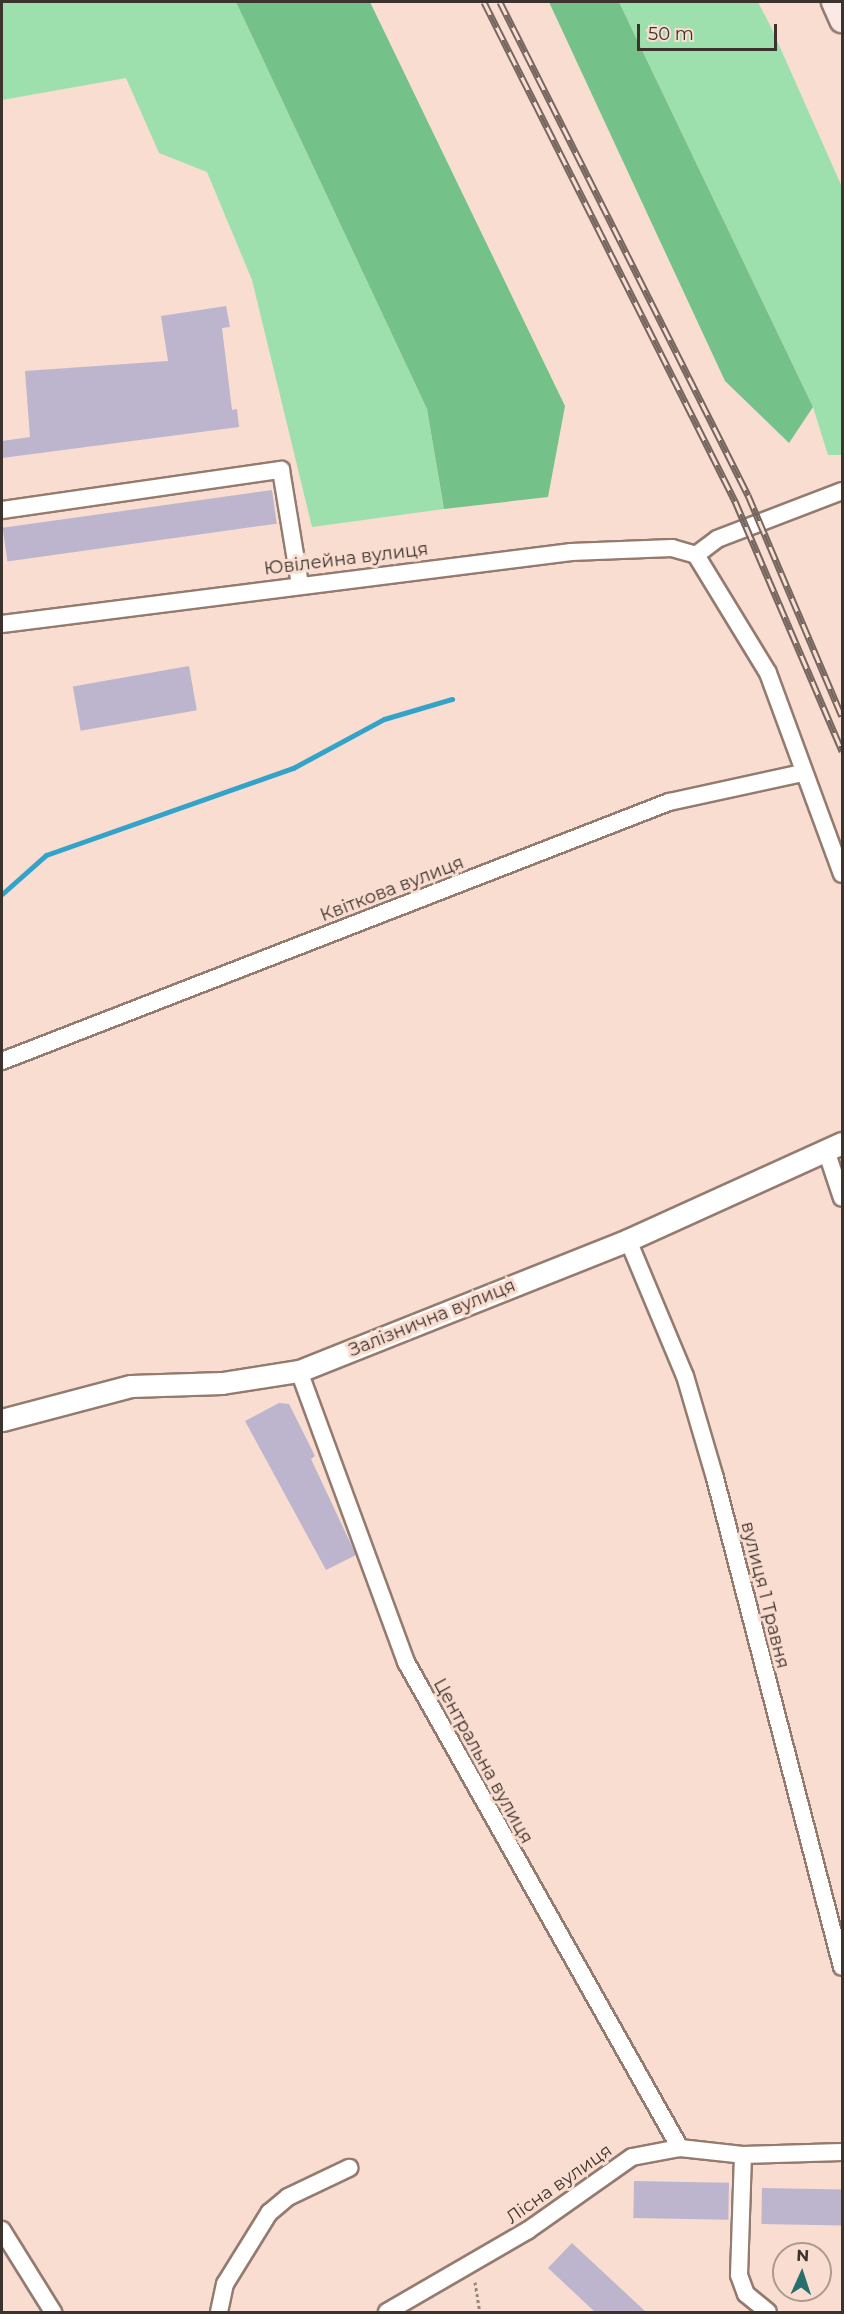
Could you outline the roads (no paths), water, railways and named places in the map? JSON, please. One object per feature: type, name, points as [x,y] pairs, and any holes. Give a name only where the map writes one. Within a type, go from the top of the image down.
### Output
[{"type":"main road","points":[[834,2],[843,20]]},
{"type":"street","points":[[2,510],[280,470],[300,585]]},
{"type":"street","points":[[843,491],[717,539],[696,555],[768,674],[802,773],[843,874]]},
{"type":"street","name":"Ювілейна вулиця","points":[[2,624],[300,585],[631,548],[672,548],[696,555]]},
{"type":"street","name":"Квіткова вулиця","points":[[2,1061],[669,802],[802,773]]},
{"type":"street","points":[[835,1148],[843,1198]]},
{"type":"street","name":"Залізнична вулиця","points":[[2,1420],[131,1386],[222,1383],[299,1371],[628,1240],[835,1148]]},
{"type":"street","name":"вулиця 1 Травня","points":[[628,1240],[685,1376],[715,1478],[843,1967]]},
{"type":"street","name":"Центральна вулиця","points":[[299,1371],[406,1662],[680,2148]]},
{"type":"street","name":"Лісна вулиця","points":[[387,2313],[471,2266],[632,2157],[680,2148],[743,2155],[843,2152]]},
{"type":"street","points":[[743,2155],[739,2275],[746,2294],[768,2313]]},
{"type":"street","points":[[219,2313],[225,2284],[269,2213],[288,2197],[349,2168]]},
{"type":"street","points":[[2,2229],[53,2313]]},
{"type":"waterway","points":[[2,894],[46,855],[293,768],[384,719],[452,699]]},
{"type":"railway","points":[[484,2],[735,501],[842,751]]},
{"type":"railway","points":[[500,2],[748,495],[842,716]]}]
